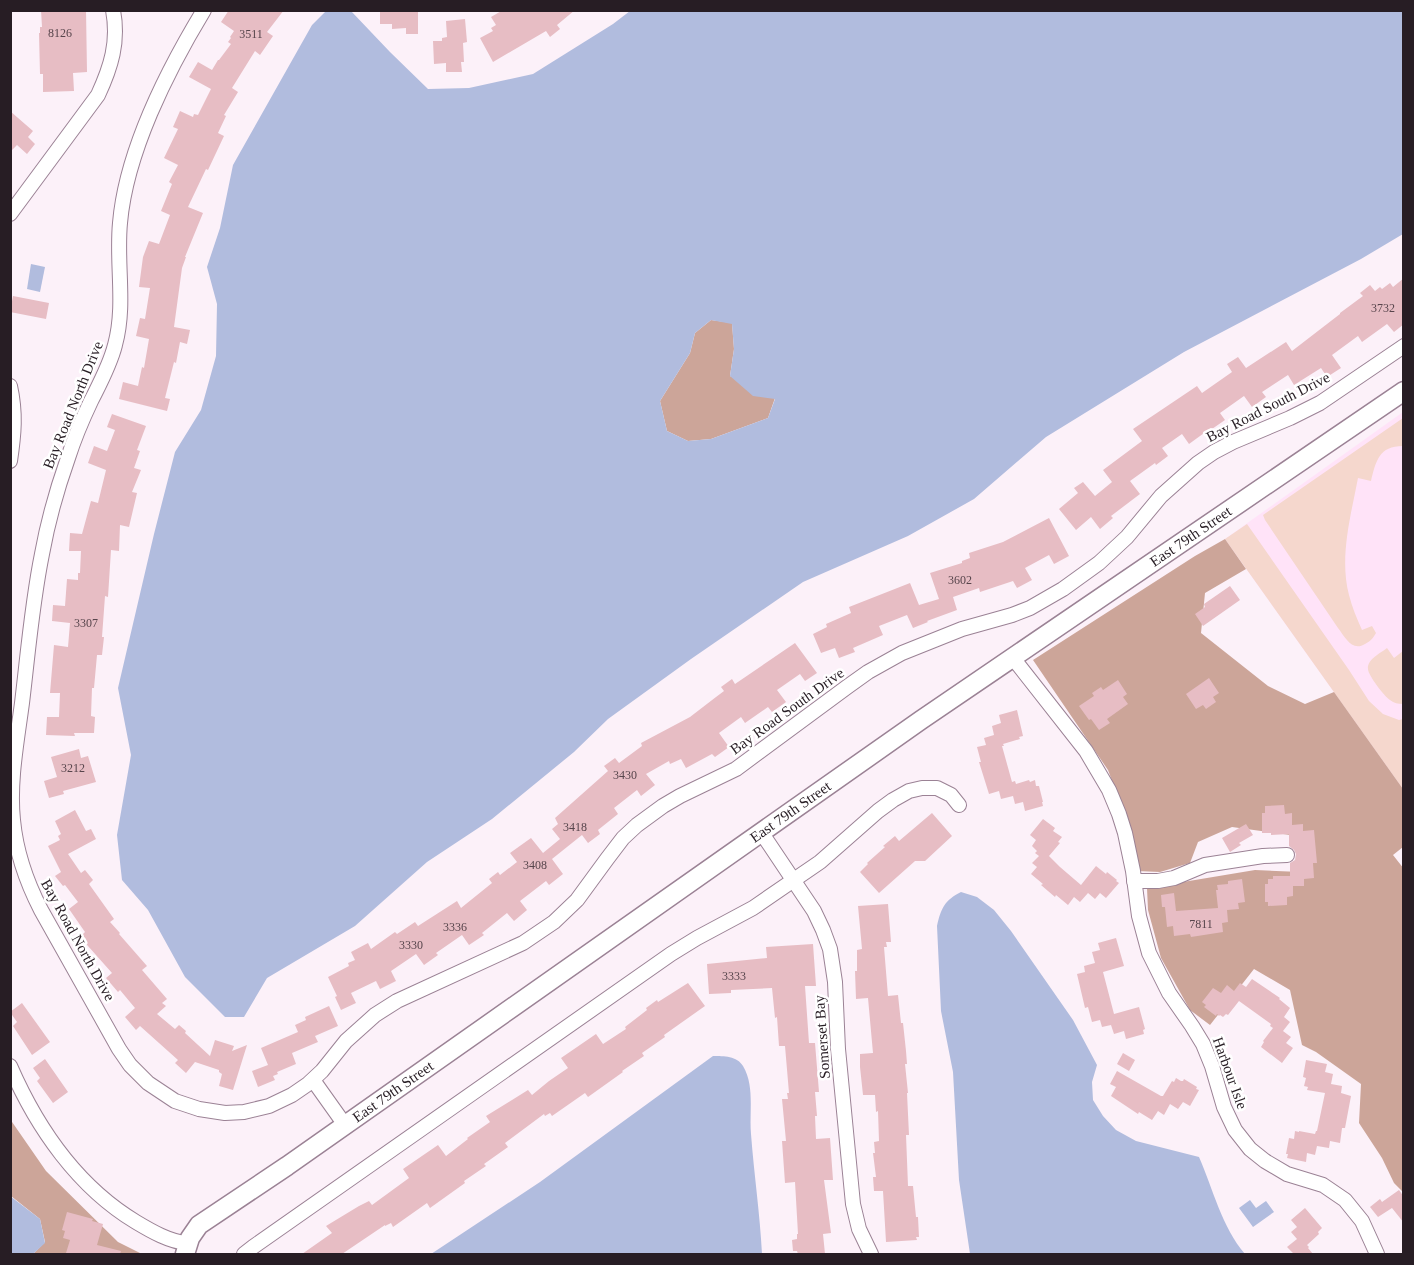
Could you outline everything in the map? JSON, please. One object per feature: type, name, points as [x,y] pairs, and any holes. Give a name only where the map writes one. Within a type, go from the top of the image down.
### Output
[{"type":"street","points":[[10,214],[103,87],[111,66],[115,45],[114,10]]},
{"type":"street","name":"Bay Road North Drive","points":[[204,10],[156,100],[133,159],[123,196],[119,240],[121,310],[119,330],[110,363],[68,458],[49,521],[31,619],[13,776],[12,808],[16,845],[30,887],[119,1049],[134,1070],[158,1091],[175,1101],[207,1110]]},
{"type":"street","name":"Bay Road South Drive","points":[[207,1110],[238,1113],[263,1108],[292,1095],[313,1080],[346,1041],[380,1011],[522,943],[554,922],[577,900],[623,838],[663,806],[736,769],[854,682],[902,653],[962,628],[1030,608],[1063,589],[1100,563],[1127,537],[1161,496],[1198,463],[1227,445],[1320,403],[1404,346]]},
{"type":"street","points":[[10,386],[15,425],[10,461]]},
{"type":"street","name":"East 79th Street","points":[[186,1249],[193,1232],[199,1225],[254,1189],[761,832],[1404,391]]},
{"type":"street","name":"Harbour Isle","points":[[1013,658],[1086,751],[1114,802],[1123,827],[1139,916],[1149,953],[1168,993],[1203,1044],[1224,1107],[1235,1130],[1250,1149],[1265,1161],[1287,1174],[1323,1185],[1345,1200],[1362,1221],[1377,1254]]},
{"type":"street","points":[[244,1254],[671,954],[753,908],[820,862],[893,800],[909,791],[937,788],[951,795],[959,805]]},
{"type":"street","name":"Somerset Bay","points":[[761,832],[820,923],[830,949],[835,982],[838,1049],[853,1204],[859,1229],[871,1254]]},
{"type":"street","points":[[1134,881],[1158,881],[1174,878],[1205,865],[1263,856],[1287,855]]},
{"type":"street","points":[[10,1066],[38,1120],[59,1150],[84,1179],[132,1219],[186,1249]]},
{"type":"street","points":[[313,1080],[345,1125]]},
{"type":"shaded area","points":[[711,320],[732,323],[734,349],[730,376],[775,398],[768,418],[711,439],[688,441],[667,431],[660,401],[690,353],[695,333]]},
{"type":"shaded area","points":[[1403,412],[1403,789],[1225,539]]},
{"type":"shaded area","points":[[1403,418],[1403,446],[1389,449],[1380,456],[1371,481],[1358,478],[1349,521],[1345,566],[1349,595],[1362,630],[1372,626],[1376,633],[1369,642],[1356,646],[1349,642],[1338,628],[1263,515]]},
{"type":"shaded area","points":[[1247,524],[1369,701],[1383,714],[1399,720],[1403,719],[1403,789],[1225,539]]},
{"type":"shaded area","points":[[1225,539],[1246,569],[1205,593],[1201,633],[1268,686],[1305,704],[1334,692],[1403,789],[1403,847],[1393,855],[1404,869],[1403,1192],[1394,1183],[1382,1158],[1359,1123],[1361,1084],[1316,1052],[1302,1045],[1290,990],[1254,969],[1210,1025],[1190,1010],[1161,958],[1148,910],[1147,888],[1255,870],[1301,872],[1305,837],[1232,827],[1198,842],[1190,863],[1160,872],[1137,871],[1131,831],[1108,770],[1033,660]]},
{"type":"shaded area","points":[[1387,648],[1394,658],[1403,651],[1403,704],[1395,703],[1387,698],[1368,669],[1370,662]]},
{"type":"shaded area","points":[[10,1119],[46,1171],[118,1242],[142,1254],[33,1254],[45,1242],[40,1219],[11,1196]]},
{"type":"water","points":[[326,11],[351,11],[428,89],[469,88],[533,74],[630,11],[1402,11],[1404,13],[1403,234],[1361,259],[1184,352],[1046,437],[974,499],[908,536],[803,582],[608,719],[574,752],[492,819],[427,862],[355,926],[267,978],[244,1017],[225,1017],[185,977],[148,910],[122,880],[117,835],[131,755],[118,688],[175,452],[201,410],[216,356],[217,304],[207,267],[220,228],[233,165],[312,25]],"holes":[[[711,320],[732,324],[734,349],[730,376],[753,396],[775,399],[768,418],[711,439],[688,441],[667,431],[660,401],[690,353],[695,333]]]},
{"type":"water","points":[[31,264],[45,267],[40,292],[27,289]]},
{"type":"water","points":[[961,892],[977,897],[994,910],[1073,1020],[1097,1065],[1092,1082],[1093,1100],[1103,1116],[1116,1130],[1136,1141],[1199,1157],[1224,1220],[1245,1254],[970,1254],[959,1180],[953,1072],[941,1011],[937,926],[944,905]]},
{"type":"water","points":[[713,1056],[737,1060],[743,1066],[749,1082],[751,1134],[762,1254],[431,1254],[540,1182]]},
{"type":"water","points":[[10,1196],[40,1219],[45,1243],[33,1254],[11,1254]]},
{"type":"water","points":[[1250,1200],[1256,1208],[1266,1201],[1274,1212],[1253,1227],[1239,1208]]},
{"type":"building","points":[[41,10],[86,10],[87,72],[73,73],[74,91],[43,92],[39,33],[42,27]]},
{"type":"building","points":[[229,10],[284,10],[267,32],[273,36],[260,55],[255,51],[232,88],[238,92],[224,115],[226,116],[218,133],[224,136],[188,207],[203,213],[182,268],[174,327],[190,330],[187,344],[180,342],[176,363],[174,362],[165,398],[170,399],[167,411],[119,399],[123,382],[138,386],[142,367],[144,368],[149,339],[136,336],[140,318],[145,319],[150,288],[139,287],[143,257],[149,241],[159,244],[170,215],[161,211],[172,184],[169,182],[178,165],[164,158],[178,129],[173,127],[180,111],[193,117],[194,114],[198,115],[211,89],[189,77],[198,62],[212,70],[231,44],[228,42],[234,31],[221,22]]},
{"type":"building","points":[[380,10],[418,10],[418,34],[406,34],[406,28],[392,29],[392,24],[380,24]]},
{"type":"building","points":[[503,10],[575,10],[557,25],[560,29],[550,37],[546,31],[493,62],[480,38],[493,31],[491,28],[496,25],[491,17]]},
{"type":"building","points":[[465,19],[467,42],[463,43],[462,72],[446,72],[446,63],[434,64],[433,41],[442,41],[442,38],[447,37],[446,21]]},
{"type":"building","points":[[10,111],[33,131],[28,137],[35,144],[27,154],[17,145],[10,152]]},
{"type":"building","points":[[1404,278],[1404,324],[1394,332],[1387,324],[1362,342],[1358,336],[1332,355],[1341,368],[1327,377],[1321,368],[1294,385],[1288,375],[1262,392],[1266,397],[1252,407],[1244,396],[1220,413],[1225,420],[1189,444],[1182,434],[1162,448],[1168,456],[1130,481],[1140,494],[1111,516],[1113,518],[1100,529],[1091,517],[1076,530],[1059,509],[1078,493],[1074,488],[1083,482],[1095,496],[1112,482],[1103,470],[1142,441],[1133,429],[1197,386],[1202,393],[1232,372],[1227,364],[1238,357],[1246,368],[1286,342],[1292,351],[1363,296],[1360,293],[1370,285],[1375,291],[1390,283],[1393,287]]},
{"type":"building","points":[[13,296],[49,303],[46,319],[10,312]]},
{"type":"building","points":[[112,414],[146,426],[137,450],[140,451],[134,468],[141,470],[132,492],[137,493],[129,527],[120,525],[119,551],[111,550],[108,597],[105,596],[102,655],[97,655],[94,688],[92,688],[91,716],[95,717],[94,733],[74,733],[75,736],[46,735],[47,717],[59,717],[60,693],[50,693],[54,645],[68,647],[70,623],[52,621],[53,605],[65,606],[67,579],[78,580],[81,551],[69,551],[70,533],[82,534],[91,501],[98,503],[106,470],[88,463],[94,446],[107,451],[115,430],[107,427]]},
{"type":"building","points":[[1049,518],[1069,556],[1054,564],[1049,555],[1025,568],[1032,580],[1017,588],[1013,581],[980,592],[979,588],[953,597],[957,610],[913,628],[907,615],[879,626],[883,635],[853,648],[855,652],[839,658],[835,648],[821,653],[813,634],[827,627],[826,624],[851,613],[849,607],[910,583],[919,605],[939,599],[930,573],[962,563],[970,558],[969,553],[1003,542]]},
{"type":"building","points":[[1230,586],[1240,600],[1203,626],[1195,614],[1205,607],[1204,604]]},
{"type":"building","points":[[795,643],[817,673],[805,681],[800,674],[777,690],[786,702],[772,712],[768,707],[745,723],[741,717],[719,733],[729,747],[715,757],[712,754],[686,768],[681,759],[670,764],[669,761],[646,774],[655,785],[641,796],[637,790],[614,808],[618,814],[598,830],[600,834],[588,843],[582,835],[552,859],[563,874],[549,885],[546,881],[520,901],[527,910],[514,921],[507,913],[482,933],[484,935],[469,945],[462,935],[436,953],[438,955],[424,965],[416,954],[391,971],[396,981],[380,989],[376,981],[351,993],[356,1003],[341,1010],[328,977],[349,966],[348,963],[355,960],[351,952],[368,943],[371,949],[395,932],[397,934],[415,922],[418,926],[457,901],[461,908],[492,883],[489,879],[498,872],[500,875],[517,862],[510,853],[531,838],[543,853],[560,839],[552,829],[558,824],[555,818],[608,771],[604,766],[615,758],[619,763],[642,746],[641,743],[690,717],[724,691],[721,687],[732,679],[735,684]]},
{"type":"building","points":[[1209,678],[1219,693],[1213,697],[1216,702],[1206,709],[1203,705],[1196,709],[1186,694]]},
{"type":"building","points":[[1118,680],[1127,694],[1123,697],[1128,704],[1107,719],[1110,723],[1099,730],[1079,706],[1094,696],[1092,693],[1101,687],[1103,690]]},
{"type":"building","points":[[1017,710],[1023,736],[1002,746],[1012,782],[1015,781],[1016,784],[1035,780],[1043,802],[1043,806],[1025,811],[1023,802],[1015,804],[1013,796],[1001,799],[999,791],[989,794],[977,747],[986,745],[984,738],[994,735],[992,726],[1001,723],[999,715]]},
{"type":"building","points":[[79,749],[81,758],[88,756],[96,782],[63,791],[64,794],[49,798],[44,781],[57,777],[51,757]]},
{"type":"building","points":[[1284,805],[1285,814],[1292,813],[1292,825],[1303,824],[1303,831],[1314,830],[1317,863],[1313,863],[1314,878],[1304,879],[1304,886],[1293,886],[1293,896],[1287,897],[1287,905],[1268,906],[1268,902],[1265,902],[1265,884],[1268,884],[1268,879],[1273,879],[1273,876],[1290,876],[1290,863],[1295,860],[1296,854],[1289,846],[1289,834],[1262,833],[1262,813],[1265,813],[1265,806]]},
{"type":"building","points":[[75,810],[86,831],[91,829],[96,839],[68,854],[81,873],[85,870],[93,880],[89,884],[114,919],[110,922],[147,966],[142,970],[167,999],[162,1003],[166,1006],[157,1014],[175,1029],[179,1025],[210,1056],[215,1040],[234,1046],[232,1051],[247,1045],[233,1090],[219,1086],[222,1074],[219,1070],[195,1062],[186,1073],[175,1063],[178,1060],[140,1026],[136,1030],[125,1017],[135,1008],[106,978],[112,973],[80,937],[85,932],[69,909],[78,902],[55,876],[61,872],[48,846],[60,840],[58,836],[61,834],[55,821]]},
{"type":"building","points":[[932,813],[952,836],[925,861],[915,861],[879,893],[860,872],[895,836],[899,841]]},
{"type":"building","points":[[1043,819],[1055,828],[1053,831],[1062,837],[1049,856],[1081,885],[1096,866],[1117,880],[1119,883],[1106,898],[1100,893],[1095,899],[1088,893],[1080,902],[1074,897],[1068,905],[1056,895],[1055,897],[1031,874],[1037,867],[1032,863],[1039,856],[1032,846],[1036,840],[1030,835]]},
{"type":"building","points":[[1246,824],[1253,835],[1239,843],[1241,845],[1230,852],[1222,838]]},
{"type":"building","points":[[1242,879],[1245,902],[1238,903],[1239,909],[1227,910],[1228,922],[1222,923],[1223,932],[1191,937],[1190,934],[1174,936],[1173,926],[1167,927],[1161,895],[1174,893],[1176,911],[1218,908],[1217,885]]},
{"type":"building","points":[[888,904],[891,942],[886,942],[887,947],[884,947],[888,996],[898,995],[901,1023],[903,1023],[908,1093],[909,1135],[906,1135],[908,1186],[913,1186],[919,1237],[916,1237],[917,1240],[886,1242],[883,1191],[874,1191],[873,1177],[876,1177],[874,1142],[879,1141],[878,1111],[876,1112],[875,1095],[863,1095],[860,1067],[860,1054],[873,1053],[868,998],[856,999],[855,971],[857,971],[857,950],[862,949],[858,906]]},
{"type":"building","points":[[1116,938],[1124,966],[1103,972],[1114,1014],[1139,1007],[1145,1029],[1144,1034],[1126,1039],[1124,1031],[1114,1034],[1111,1025],[1102,1027],[1100,1020],[1092,1022],[1088,1007],[1085,1008],[1077,974],[1085,972],[1084,966],[1095,963],[1092,952],[1100,950],[1098,943]]},
{"type":"building","points":[[813,944],[816,986],[805,986],[809,1043],[815,1043],[819,1092],[815,1092],[816,1139],[830,1138],[833,1180],[824,1180],[831,1233],[823,1234],[825,1254],[798,1254],[797,1251],[793,1251],[792,1240],[797,1239],[798,1234],[795,1182],[785,1183],[782,1141],[786,1141],[782,1099],[788,1099],[787,1093],[789,1093],[785,1046],[779,1046],[772,988],[731,990],[731,993],[709,994],[707,964],[767,958],[766,947]]},
{"type":"building","points":[[1252,979],[1280,998],[1290,1008],[1284,1017],[1290,1022],[1283,1031],[1291,1037],[1286,1043],[1293,1048],[1282,1063],[1261,1047],[1273,1028],[1271,1024],[1239,1001],[1228,1015],[1223,1017],[1217,1014],[1216,1016],[1204,1007],[1206,1005],[1202,1002],[1213,988],[1221,993],[1227,985],[1234,991],[1240,983],[1246,987]]},
{"type":"building","points":[[688,983],[705,1006],[664,1035],[665,1037],[642,1053],[644,1056],[588,1097],[585,1093],[552,1116],[550,1113],[545,1116],[544,1114],[505,1143],[508,1147],[484,1164],[486,1166],[430,1208],[427,1203],[393,1227],[391,1223],[385,1225],[342,1254],[302,1254],[332,1233],[326,1226],[369,1201],[372,1205],[409,1178],[403,1169],[438,1145],[446,1156],[490,1122],[486,1116],[528,1090],[532,1095],[568,1068],[561,1058],[596,1034],[603,1044],[626,1029],[625,1027],[657,1000],[658,1002]]},
{"type":"building","points":[[22,1003],[50,1042],[32,1055],[13,1026],[17,1022],[10,1012]]},
{"type":"building","points":[[329,1006],[338,1026],[315,1036],[318,1042],[292,1053],[296,1064],[277,1072],[278,1074],[273,1076],[275,1080],[258,1087],[252,1071],[268,1065],[261,1048],[298,1032],[295,1025],[306,1020],[305,1017]]},
{"type":"building","points":[[1123,1053],[1135,1060],[1129,1071],[1117,1064]]},
{"type":"building","points":[[45,1059],[68,1092],[53,1103],[37,1081],[40,1078],[33,1068]]},
{"type":"building","points":[[1306,1060],[1327,1064],[1325,1072],[1333,1074],[1331,1084],[1342,1086],[1341,1093],[1351,1096],[1340,1143],[1330,1141],[1329,1148],[1317,1146],[1315,1155],[1307,1153],[1306,1162],[1287,1158],[1288,1154],[1286,1154],[1289,1138],[1294,1139],[1295,1131],[1315,1134],[1317,1131],[1325,1093],[1307,1090],[1308,1087],[1304,1086]]},
{"type":"building","points":[[1117,1071],[1161,1096],[1176,1078],[1181,1081],[1184,1079],[1199,1090],[1190,1106],[1183,1102],[1178,1109],[1170,1104],[1164,1115],[1158,1111],[1152,1120],[1139,1112],[1138,1114],[1111,1096],[1116,1087],[1110,1084]]},
{"type":"building","points":[[1399,1190],[1404,1197],[1404,1223],[1392,1208],[1378,1217],[1370,1207],[1380,1199],[1382,1202]]},
{"type":"building","points":[[1305,1208],[1322,1228],[1307,1245],[1313,1254],[1294,1254],[1287,1247],[1297,1239],[1291,1232],[1297,1227],[1291,1220]]},
{"type":"building","points":[[67,1212],[103,1224],[97,1245],[121,1251],[120,1254],[66,1253],[70,1240],[63,1238],[65,1231],[62,1230]]}]
